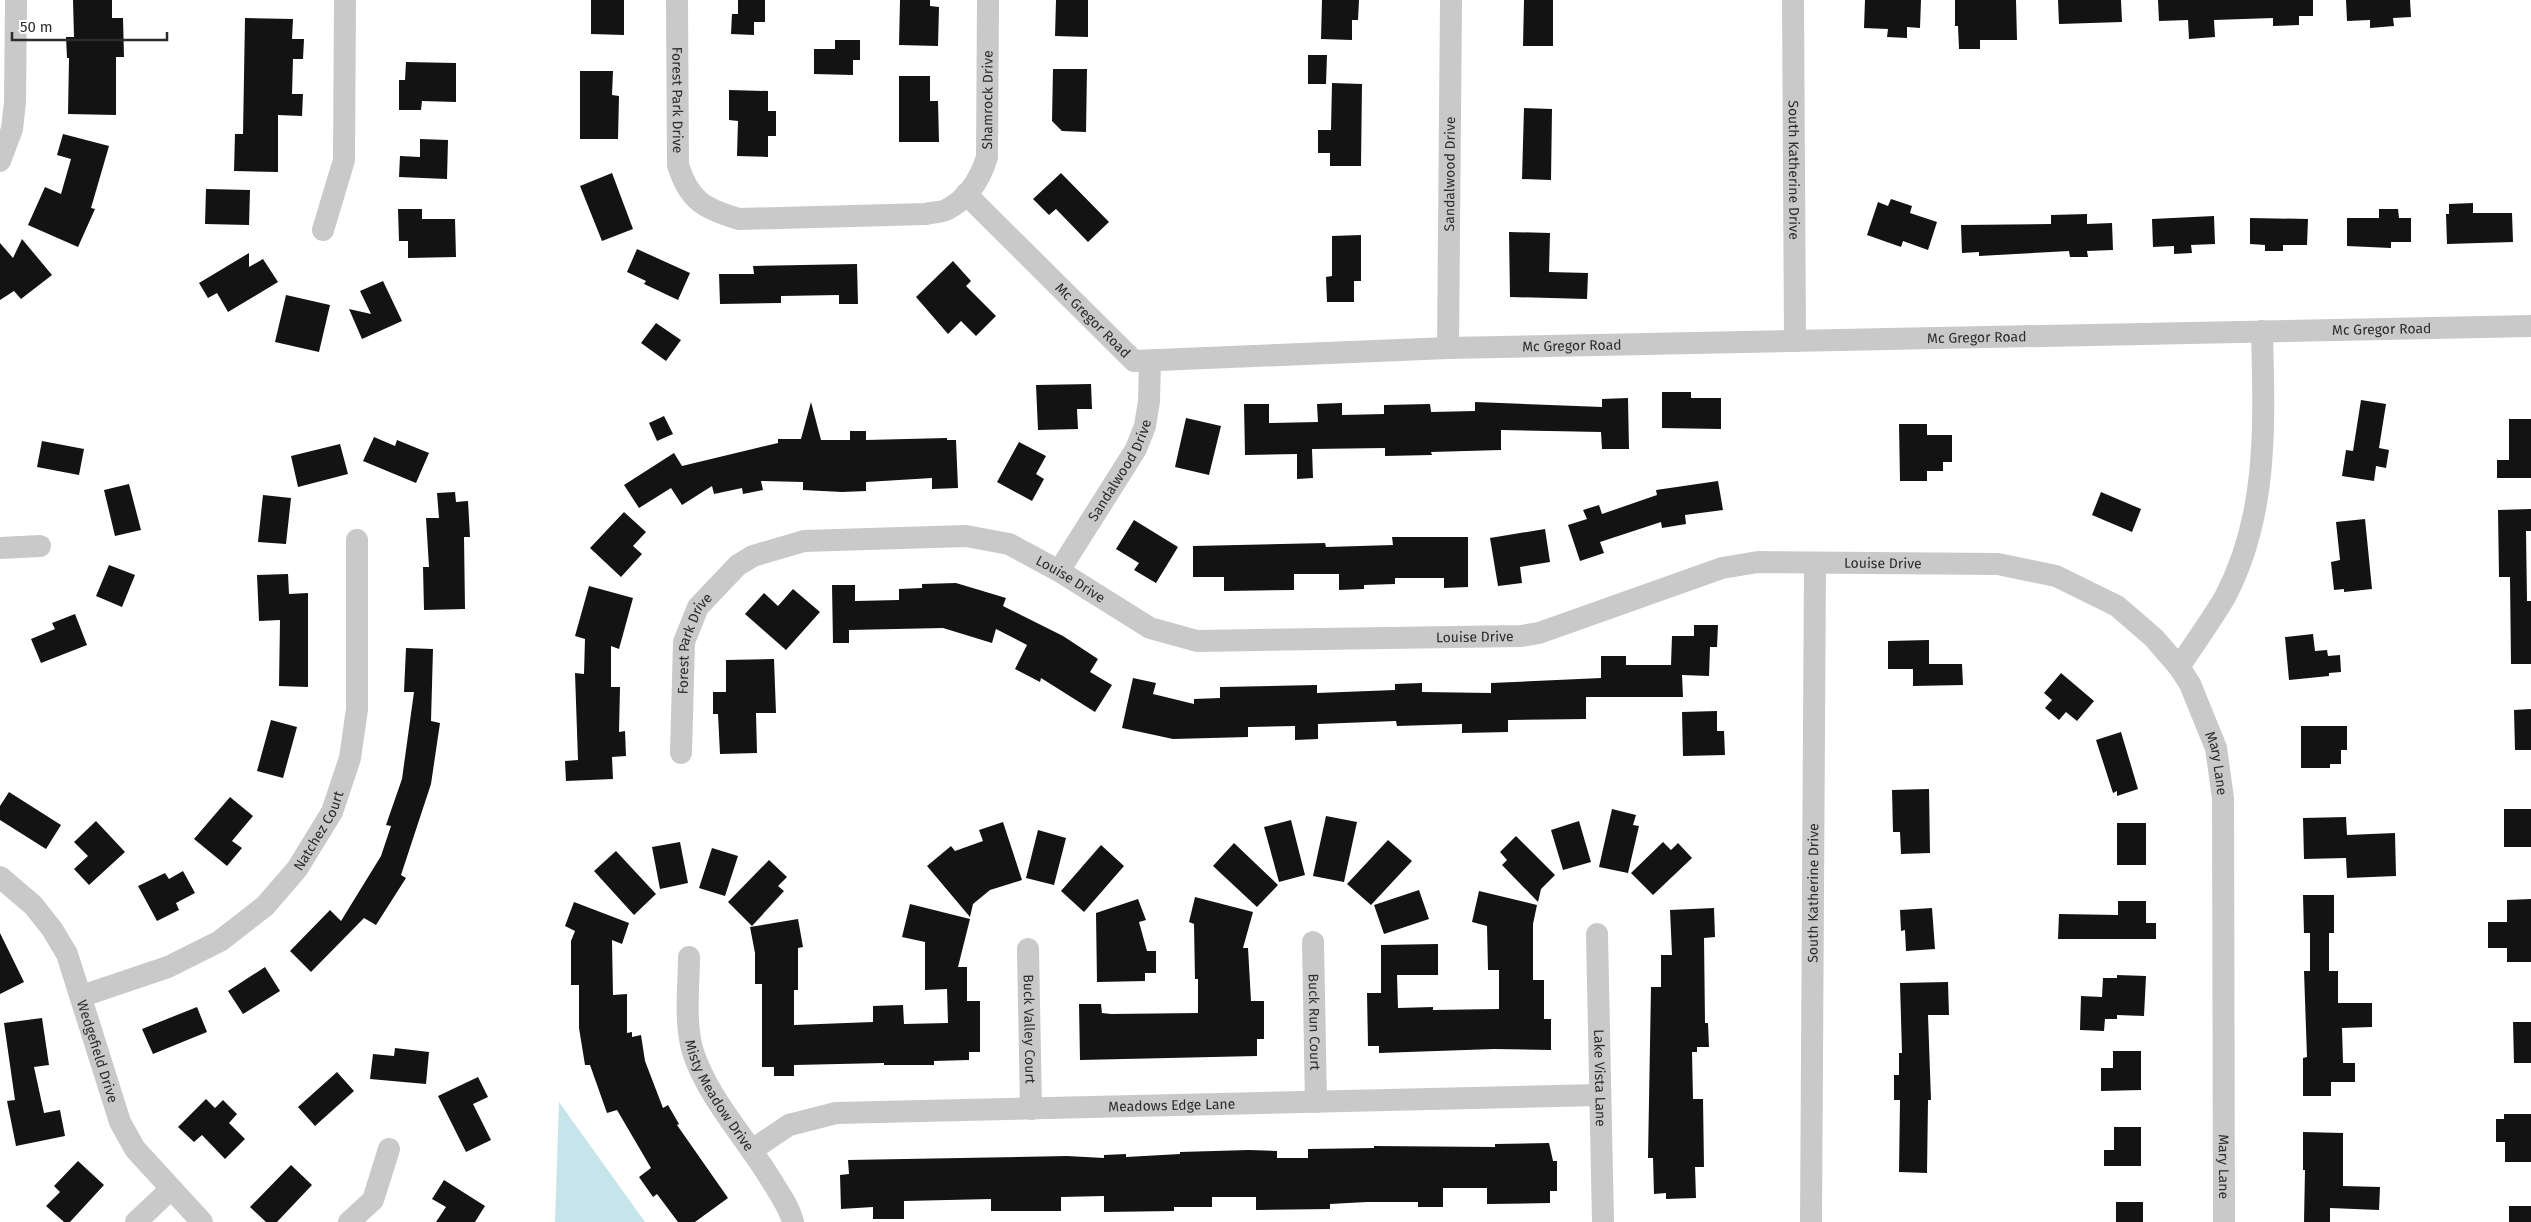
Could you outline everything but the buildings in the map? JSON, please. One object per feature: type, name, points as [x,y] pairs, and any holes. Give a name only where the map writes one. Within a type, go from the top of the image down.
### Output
[{"type":"street","points":[[0,161],[12,129],[15,102],[16,0]]},
{"type":"street","points":[[323,230],[344,160],[345,0]]},
{"type":"street","name":"Forest Park Drive","points":[[677,0],[677,156],[682,180],[693,196],[711,211],[739,219],[926,214],[945,210],[966,194]]},
{"type":"street","name":"Shamrock Drive","points":[[966,194],[980,178],[987,158],[988,0]]},
{"type":"street","name":"Sandalwood Drive","points":[[1448,348],[1451,0]]},
{"type":"street","name":"South Katherine Drive","points":[[1793,0],[1795,341]]},
{"type":"street","name":"Mc Gregor Road","points":[[966,194],[1134,361],[1448,348],[2531,326]]},
{"type":"street","points":[[2179,667],[2225,596],[2251,525],[2260,484],[2264,446],[2262,331]]},
{"type":"street","name":"Sandalwood Drive","points":[[1059,571],[1136,449],[1145,426],[1150,401],[1150,361]]},
{"type":"street","name":"Louise Drive","points":[[753,556],[804,541],[966,536],[1009,544],[1059,571],[1150,628],[1197,641],[1521,636],[1539,633],[1722,568],[1758,562],[1998,564],[2056,576],[2117,606],[2154,638],[2179,667]]},
{"type":"street","name":"Natchez Court","points":[[82,996],[168,967],[220,941],[265,906],[302,861],[332,812],[350,758],[357,709],[357,540]]},
{"type":"street","points":[[0,548],[40,546]]},
{"type":"street","name":"Forest Park Drive","points":[[681,753],[684,642],[698,607],[738,565],[753,556]]},
{"type":"street","name":"South Katherine Drive","points":[[1811,1222],[1815,563]]},
{"type":"street","name":"Mary Lane","points":[[2179,667],[2190,684],[2216,748],[2223,798],[2224,1222]]},
{"type":"street","name":"Wedgefield Drive","points":[[0,877],[33,905],[52,929],[67,954],[82,996],[120,1122],[135,1149],[202,1222]]},
{"type":"street","name":"Lake Vista Lane","points":[[1596,934],[1603,1222]]},
{"type":"street","name":"Buck Run Court","points":[[1313,942],[1316,1102]]},
{"type":"street","name":"Buck Valley Court","points":[[1028,949],[1031,1109]]},
{"type":"street","name":"Misty Meadow Drive","points":[[689,956],[688,1019],[693,1051],[710,1090],[752,1150],[790,1210],[793,1222]]},
{"type":"street","name":"Meadows Edge Lane","points":[[752,1150],[789,1125],[836,1113],[1600,1095]]},
{"type":"street","points":[[349,1222],[373,1200],[389,1149]]},
{"type":"street","points":[[136,1222],[171,1189]]},
{"type":"water","points":[[559,1102],[645,1222],[555,1222]]}]
